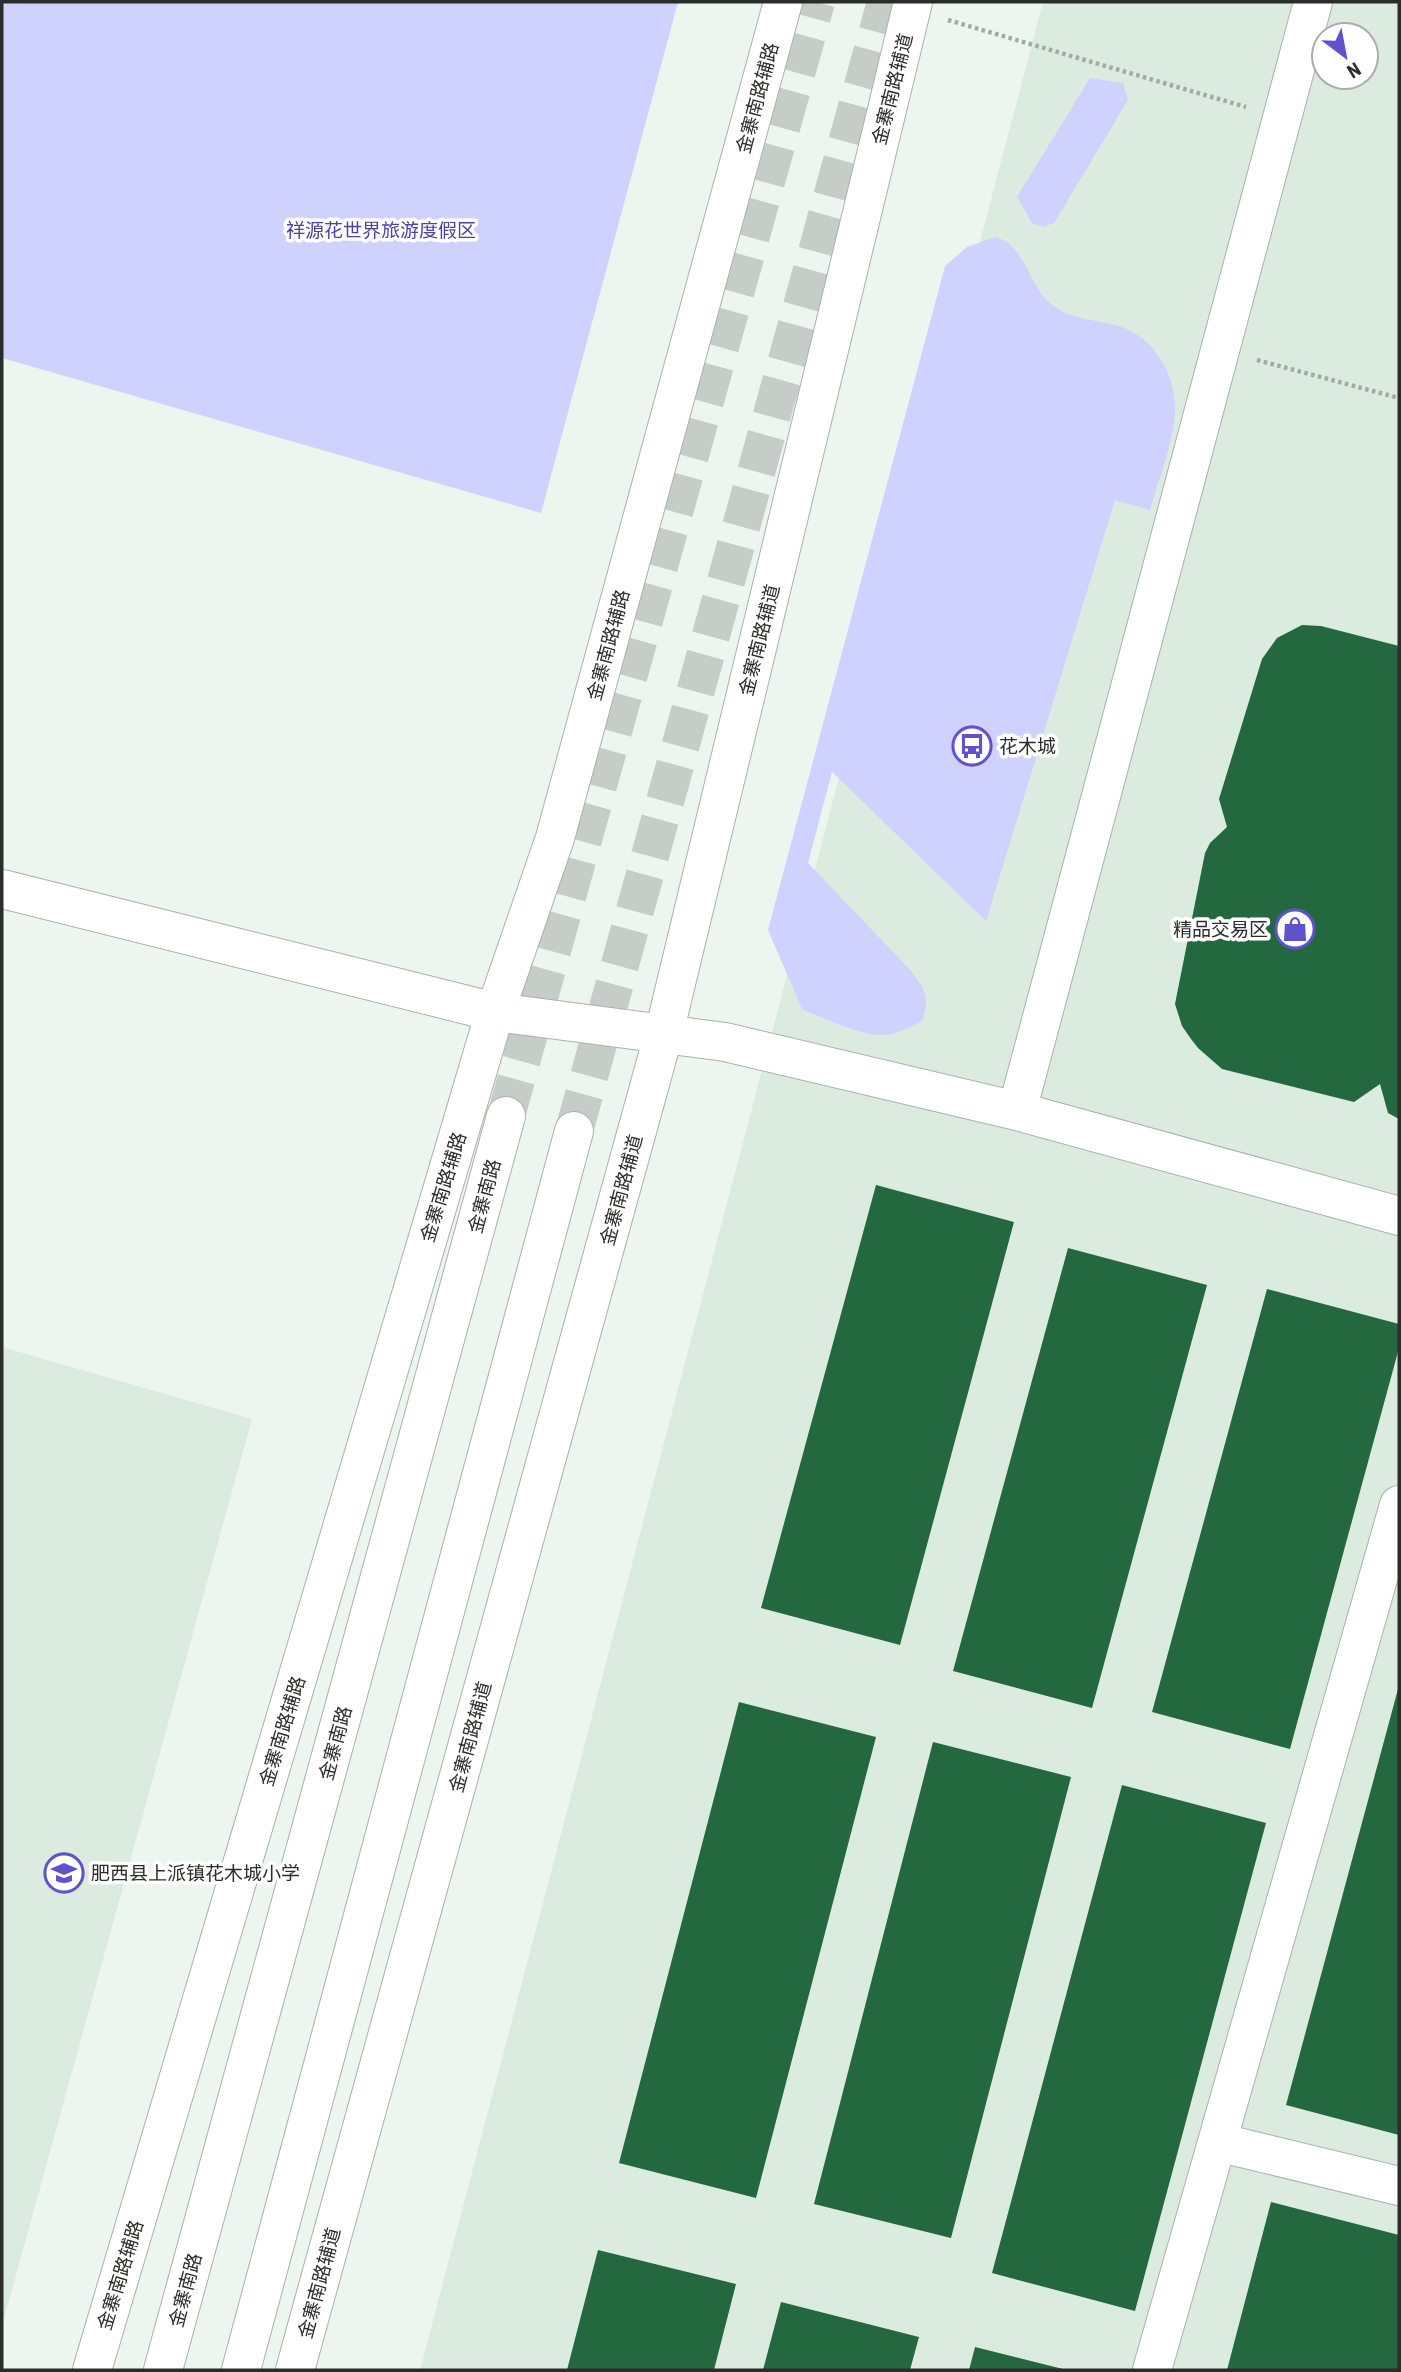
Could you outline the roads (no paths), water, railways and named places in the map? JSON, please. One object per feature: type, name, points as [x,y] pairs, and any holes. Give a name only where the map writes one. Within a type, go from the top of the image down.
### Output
[{"type":"main road","name":"金寨南路辅路","points":[[92,2370],[495,1012],[555,838],[783,2]]},
{"type":"main road","points":[[1017,1111],[1313,2]]},
{"type":"main road","name":"金寨南路辅道","points":[[295,2370],[664,1033],[912,6]]},
{"type":"main road","points":[[2,889],[495,1012],[725,1042],[1017,1111],[1399,1216]]},
{"type":"main road","name":"金寨南路","points":[[163,2370],[506,1116]]},
{"type":"main road","points":[[241,2370],[574,1131]]},
{"type":"main road","points":[[1152,2370],[1398,1516]]},
{"type":"main road","points":[[1217,2142],[1399,2186]]},
{"type":"tunnel","points":[[506,1116],[816,2]]},
{"type":"tunnel","points":[[574,1131],[886,2]]},
{"type":"place","name":"花木城","points":[[972,746]]},
{"type":"place","name":"精品交易区","points":[[1295,929]]},
{"type":"place","name":"肥西县上派镇花木城小学","points":[[64,1873]]},
{"type":"park label","name":"祥源花世界旅游度假区","points":[[381,230]]}]
